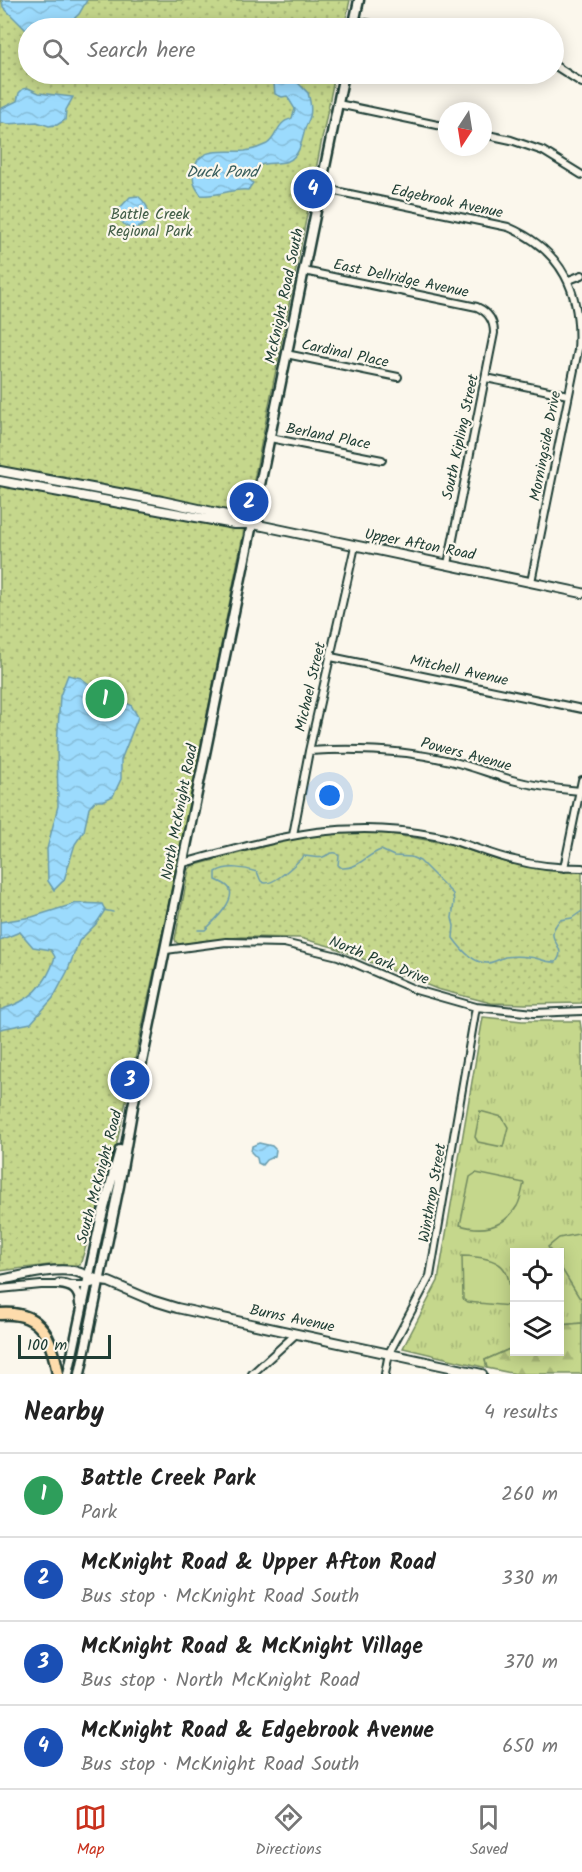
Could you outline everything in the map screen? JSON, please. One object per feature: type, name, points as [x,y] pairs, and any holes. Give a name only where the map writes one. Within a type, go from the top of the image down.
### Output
[{"type":"highway","points":[[0,1314],[22,1316],[43,1330],[52,1346],[58,1374]]},
{"type":"main road","points":[[355,18],[359,0]]},
{"type":"main road","name":"McKnight Road South","points":[[252,524],[342,84]]},
{"type":"main road","name":"North McKnight Road","points":[[133,1106],[252,524]]},
{"type":"main road","name":"South McKnight Road","points":[[68,1374],[88,1275],[133,1106]]},
{"type":"main road","name":"South McKnight Road","points":[[80,1374],[133,1106]]},
{"type":"main road","points":[[59,1284],[69,1285],[78,1293],[81,1313]]},
{"type":"street","points":[[564,71],[582,83]]},
{"type":"street","points":[[338,104],[438,125]]},
{"type":"street","points":[[492,136],[535,148],[582,175]]},
{"type":"street","name":"Edgebrook Avenue","points":[[321,188],[508,227],[540,245],[560,266],[569,280]]},
{"type":"street","name":"East Dellridge Avenue","points":[[304,271],[477,307],[490,316]]},
{"type":"street","points":[[569,280],[582,275]]},
{"type":"street","name":"Morningside Drive","points":[[531,582],[580,334],[578,308],[569,280]]},
{"type":"street","name":"South Kipling Street","points":[[448,564],[494,333],[490,316]]},
{"type":"street","name":"Cardinal Place","points":[[286,354],[398,377]]},
{"type":"street","points":[[486,378],[568,395]]},
{"type":"street","name":"Berland Place","points":[[270,438],[382,460]]},
{"type":"street","name":"Upper Afton Road","points":[[0,471],[162,501],[236,517],[252,524],[582,593]]},
{"type":"street","name":"Upper Afton Road","points":[[0,481],[234,524],[252,524]]},
{"type":"street","name":"Michael Street","points":[[293,835],[309,751],[355,546]]},
{"type":"street","name":"Mitchell Avenue","points":[[331,657],[582,709]]},
{"type":"street","name":"Powers Avenue","points":[[309,751],[359,749],[406,753],[452,761],[525,783],[580,791]]},
{"type":"street","points":[[564,868],[582,780]]},
{"type":"street","points":[[183,863],[293,835],[367,828],[414,832],[460,842],[512,860],[533,864],[582,868]]},
{"type":"street","name":"North Park Drive","points":[[165,950],[226,942],[285,943],[338,956],[416,990],[476,1007],[534,1013],[582,1011]]},
{"type":"street","name":"Winthrop Street","points":[[385,1374],[389,1353],[430,1276],[476,1007]]},
{"type":"street","points":[[0,1280],[63,1271],[88,1275]]},
{"type":"street","name":"Burns Avenue","points":[[88,1275],[99,1282],[109,1282],[166,1306],[482,1374]]},
{"type":"street","points":[[0,1289],[59,1284],[86,1285],[99,1282]]},
{"type":"street","points":[[252,1374],[296,1334]]},
{"type":"green space","name":"Battle Creek Regional Park","points":[[0,0],[350,0],[346,18],[18,18],[18,84],[333,84],[177,866],[113,1161],[80,1265],[49,1265],[0,1271]]},
{"type":"green space","points":[[339,833],[385,833],[450,844],[504,862],[538,869],[582,872],[582,1003],[491,1003],[437,989],[333,947],[300,938],[241,937],[179,944],[176,942],[189,869],[192,866],[295,838]]},
{"type":"green space","points":[[483,1017],[522,1021],[580,1021],[582,1033],[582,1323],[564,1325],[564,1248],[510,1248],[510,1349],[485,1360],[487,1368],[403,1348],[438,1281]]},
{"type":"green space","points":[[480,1111],[502,1117],[508,1127],[503,1147],[478,1142],[475,1137]]},
{"type":"green space","points":[[476,1173],[524,1183],[517,1206],[499,1224],[484,1228],[460,1225],[470,1177]]},
{"type":"green space","points":[[582,1234],[582,1298],[579,1297],[564,1273],[564,1248],[548,1247],[559,1238]]},
{"type":"green space","points":[[462,1256],[486,1259],[502,1266],[509,1281],[510,1306],[467,1302],[463,1299]]},
{"type":"green space","points":[[582,1323],[582,1374],[516,1374],[487,1368],[485,1360],[510,1349],[510,1356],[564,1356],[564,1325]]},
{"type":"water","points":[[2,0],[87,0],[75,18],[18,18],[18,22],[3,7]]},
{"type":"water","name":"Duck Pond","points":[[274,84],[299,84],[308,93],[311,113],[298,152],[288,161],[257,167],[249,179],[253,183],[248,190],[201,195],[195,186],[193,177],[197,162],[201,157],[214,152],[245,151],[265,145],[272,139],[281,124],[292,118],[295,109],[287,96],[282,97],[275,94]]},
{"type":"water","points":[[28,88],[39,93],[73,97],[66,110],[65,120],[57,125],[49,126],[37,122],[7,124],[0,122],[0,109],[17,101],[19,93]]},
{"type":"water","points":[[138,196],[149,214],[141,226],[127,227],[121,221],[118,210],[130,197]]},
{"type":"water","points":[[68,675],[81,678],[100,693],[131,705],[138,717],[121,760],[121,779],[113,796],[103,801],[95,801],[89,808],[84,831],[75,844],[64,880],[54,890],[48,881],[47,849],[58,806],[57,746],[60,696]]},
{"type":"water","points":[[77,903],[102,904],[105,910],[96,924],[79,941],[67,972],[53,998],[31,1023],[0,1029],[0,1010],[20,1002],[42,985],[55,957],[51,950],[33,947],[20,932],[0,940],[0,922],[32,917]]},
{"type":"water","points":[[259,1143],[272,1146],[276,1150],[275,1156],[266,1160],[262,1165],[251,1152],[252,1146]]},
{"type":"waterway","points":[[198,930],[205,930],[223,910],[230,898],[229,888],[216,880],[216,872],[220,870],[236,868],[257,872],[261,881],[265,883],[277,879],[304,856],[320,858],[336,853],[339,856],[338,865],[348,868],[381,850],[394,856],[411,857],[420,861],[453,894],[453,938],[467,954],[482,962],[489,963],[516,956],[556,962],[560,951],[554,938],[555,927],[560,920],[572,918],[582,911]]},
{"type":"waterway","points":[[103,910],[113,912]]},
{"type":"place","name":"McKnight Road & Edgebrook Avenue","points":[[313,189]]},
{"type":"place","name":"McKnight Road & Upper Afton Road","points":[[249,502]]},
{"type":"place","name":"Battle Creek Park","points":[[105,699]]},
{"type":"place","name":"McKnight Road & McKnight Village","points":[[130,1080]]}]
